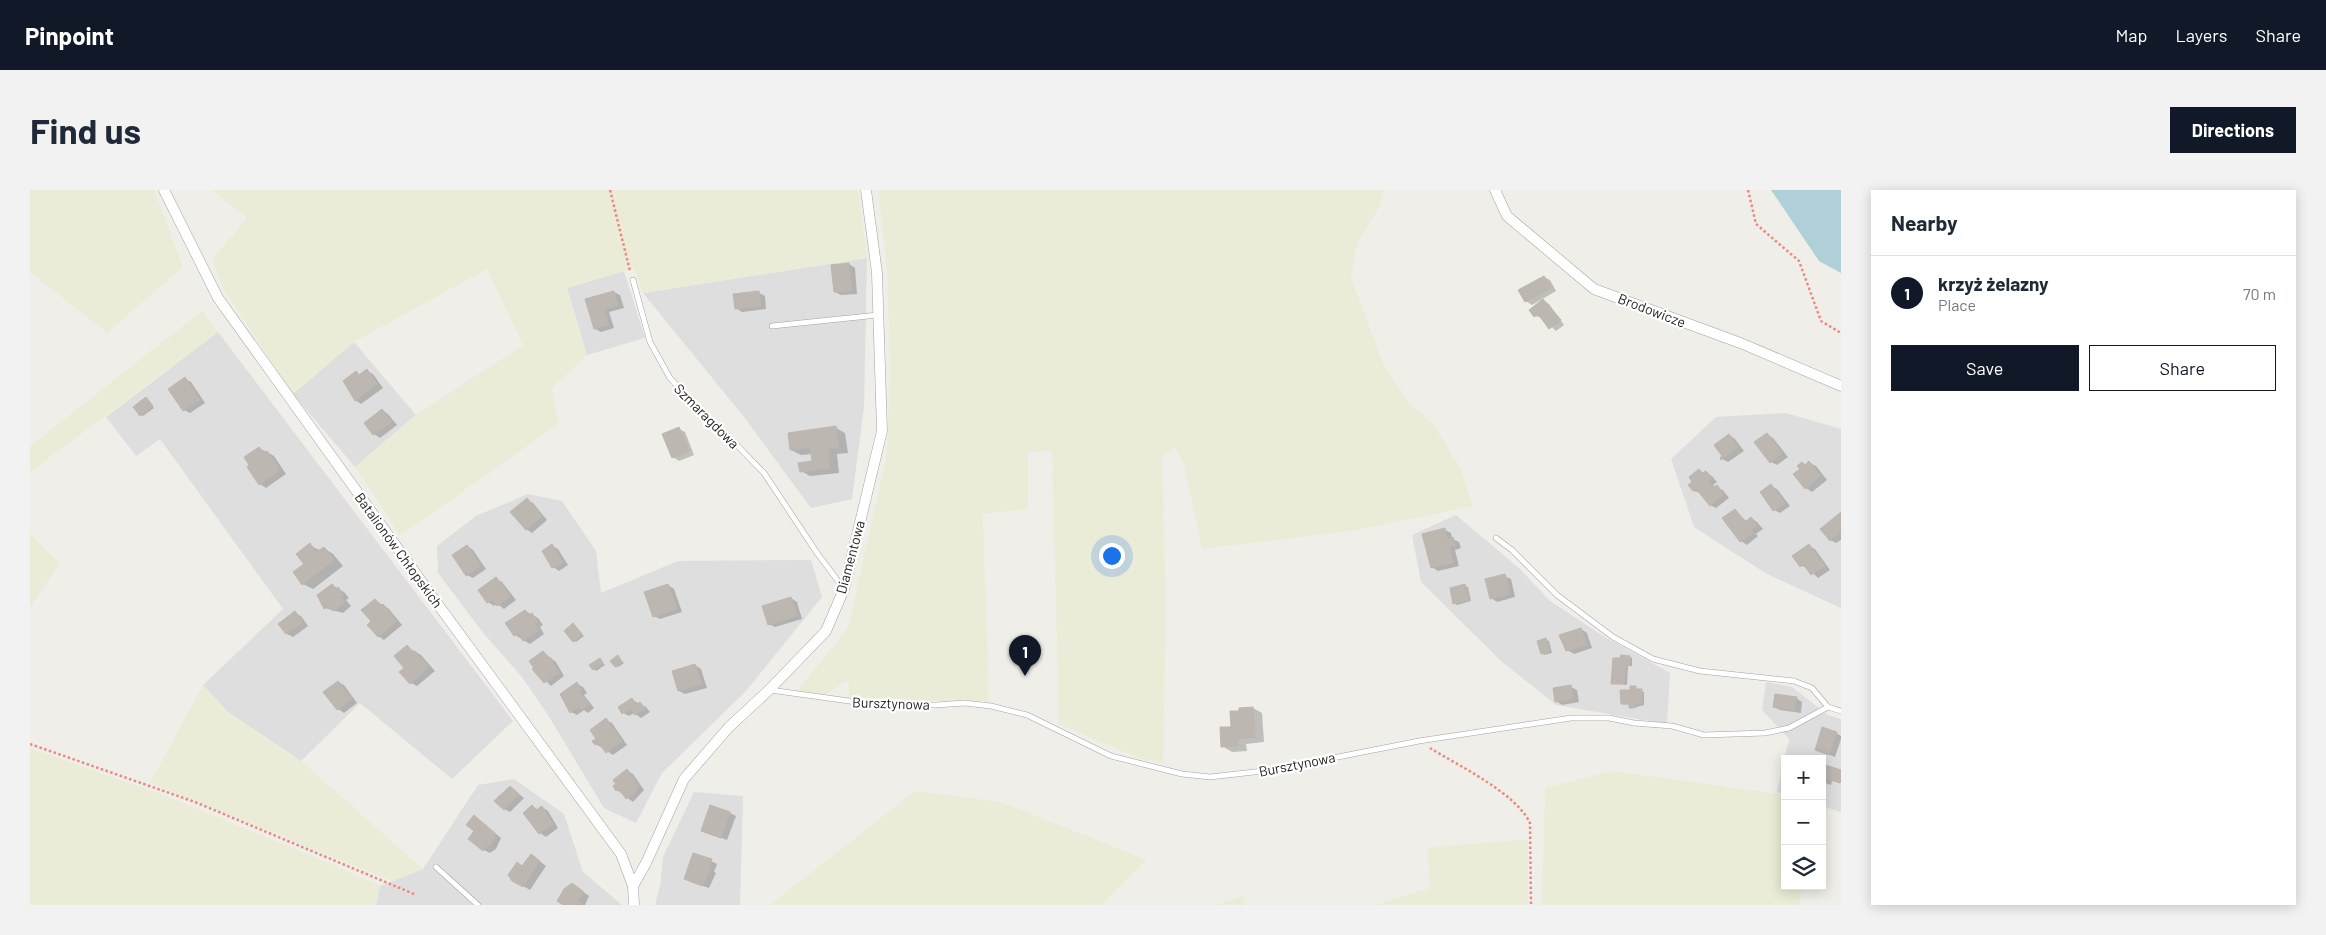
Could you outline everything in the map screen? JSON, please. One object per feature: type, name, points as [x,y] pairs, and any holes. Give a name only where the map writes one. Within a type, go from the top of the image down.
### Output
[{"type":"street","name":"Batalionów Chłopskich","points":[[164,190],[218,298],[439,606],[621,854],[633,886],[634,905]]},
{"type":"street","name":"Diamentowa","points":[[633,886],[646,863],[684,779],[729,727],[769,690],[826,631],[844,590],[882,431],[877,273],[866,190]]},
{"type":"street","name":"Brodowicze","points":[[1495,190],[1507,216],[1594,289],[1742,344],[1841,386]]},
{"type":"lane","name":"Szmaragdowa","points":[[633,280],[650,342],[670,378],[703,415],[726,434],[764,473],[817,554],[844,590]]},
{"type":"lane","points":[[772,326],[878,315]]},
{"type":"lane","points":[[1496,538],[1512,550],[1558,595],[1613,637],[1653,659],[1700,671],[1794,681],[1812,688],[1828,707],[1841,711]]},
{"type":"lane","name":"Bursztynowa","points":[[769,690],[821,699],[871,704],[936,705],[964,703],[991,706],[1027,714],[1111,756],[1182,774],[1210,777],[1272,770],[1419,741],[1571,718],[1608,718],[1634,723],[1672,726],[1704,735],[1765,733],[1789,728],[1828,707]]},
{"type":"lane","points":[[436,867],[478,905]]},
{"type":"path","points":[[610,190],[633,280]]},
{"type":"path","points":[[1748,190],[1756,224],[1799,261],[1821,320],[1841,333]]},
{"type":"path","points":[[1419,741],[1506,796],[1526,815],[1530,823],[1531,905]]},
{"type":"path","points":[[30,744],[194,802],[414,894]]},
{"type":"shaded area","points":[[867,258],[864,407],[852,499],[811,508],[744,417],[643,293]]},
{"type":"shaded area","points":[[624,271],[645,338],[587,355],[567,288]]},
{"type":"shaded area","points":[[218,332],[513,721],[452,779],[360,703],[301,761],[228,712],[203,685],[283,609],[160,439],[136,456],[106,417]]},
{"type":"shaded area","points":[[354,342],[416,415],[355,467],[293,394]]},
{"type":"shaded area","points":[[1786,413],[1841,429],[1841,608],[1767,574],[1694,527],[1671,459],[1716,417]]},
{"type":"shaded area","points":[[528,494],[562,501],[596,551],[601,593],[678,561],[811,560],[822,597],[746,691],[662,773],[636,823],[604,808],[548,715],[522,677],[484,634],[438,573],[437,546],[476,516]]},
{"type":"shaded area","points":[[1456,515],[1520,569],[1549,600],[1603,636],[1670,673],[1667,724],[1556,705],[1500,660],[1421,582],[1412,535]]},
{"type":"shaded area","points":[[1766,682],[1792,687],[1828,715],[1841,719],[1841,812],[1826,807],[1826,755],[1785,755],[1789,739],[1762,710]]},
{"type":"shaded area","points":[[1781,774],[1781,794],[1777,792]]},
{"type":"shaded area","points":[[514,779],[564,814],[583,872],[622,905],[376,905],[380,886],[423,869],[478,785]]},
{"type":"shaded area","points":[[694,792],[743,796],[740,905],[655,905],[660,886],[663,857]]},
{"type":"green space","points":[[30,190],[154,190],[183,267],[107,333],[30,272]]},
{"type":"green space","points":[[211,190],[858,190],[867,258],[643,293],[634,268],[567,288],[587,355],[552,388],[558,424],[400,536],[355,467],[416,415],[523,345],[487,269],[354,342],[293,394],[224,290],[212,260],[247,218]]},
{"type":"green space","points":[[878,190],[1384,190],[1378,209],[1357,244],[1351,277],[1383,363],[1408,402],[1435,426],[1460,468],[1473,506],[1357,530],[1202,549],[1184,464],[1175,447],[1162,458],[1166,607],[1163,763],[1138,758],[1059,724],[1052,451],[1028,452],[1028,509],[983,514],[989,701],[849,700],[849,684],[846,681],[824,696],[797,691],[848,628],[887,453],[890,370],[887,265]]},
{"type":"green space","points":[[202,311],[218,332],[30,472],[30,446]]},
{"type":"green space","points":[[30,534],[60,563],[30,607]]},
{"type":"green space","points":[[203,685],[228,712],[301,761],[423,869],[392,881],[150,783]]},
{"type":"green space","points":[[30,748],[169,797],[341,868],[380,886],[376,905],[30,905]]},
{"type":"green space","points":[[1612,771],[1781,794],[1781,890],[1801,890],[1800,905],[1542,905],[1545,788]]},
{"type":"green space","points":[[915,791],[1001,802],[1147,860],[1102,905],[770,905]]},
{"type":"green space","points":[[1528,839],[1528,905],[1375,905],[1430,888],[1427,848]]},
{"type":"green space","points":[[1243,896],[1245,905],[1215,905]]},
{"type":"water","points":[[1771,190],[1841,190],[1841,273],[1819,261]]},
{"type":"building","points":[[849,263],[852,291],[834,292],[831,265]]},
{"type":"building","points":[[1544,276],[1551,288],[1525,302],[1518,290]]},
{"type":"building","points":[[614,291],[618,305],[604,309],[609,325],[594,329],[585,299]]},
{"type":"building","points":[[759,291],[761,306],[735,309],[733,294]]},
{"type":"building","points":[[1543,299],[1561,320],[1549,329],[1538,314],[1534,317],[1529,310]]},
{"type":"building","points":[[367,369],[377,384],[355,401],[343,381],[356,371],[359,375]]},
{"type":"building","points":[[185,377],[200,400],[183,411],[168,389]]},
{"type":"building","points":[[146,397],[153,406],[140,416],[133,407]]},
{"type":"building","points":[[382,409],[392,422],[373,435],[364,423]]},
{"type":"building","points":[[836,426],[839,448],[828,449],[830,468],[800,472],[798,463],[812,461],[810,448],[790,450],[788,433]]},
{"type":"building","points":[[679,427],[689,451],[672,458],[662,434]]},
{"type":"building","points":[[1767,433],[1782,453],[1770,463],[1754,442]]},
{"type":"building","points":[[1729,434],[1738,447],[1721,460],[1722,456],[1714,445]]},
{"type":"building","points":[[259,447],[264,454],[267,451],[280,470],[259,485],[247,467],[249,465],[244,457]]},
{"type":"building","points":[[1809,461],[1821,476],[1805,489],[1793,474],[1800,469],[1797,466],[1802,462],[1805,465]]},
{"type":"building","points":[[1699,469],[1702,473],[1706,471],[1712,478],[1708,481],[1713,488],[1717,485],[1724,494],[1710,506],[1696,489],[1693,491],[1688,485],[1692,482],[1689,477]]},
{"type":"building","points":[[1771,484],[1785,503],[1773,511],[1760,492]]},
{"type":"building","points":[[527,498],[542,516],[526,530],[510,512]]},
{"type":"building","points":[[1735,509],[1745,522],[1751,517],[1757,525],[1751,530],[1753,533],[1740,542],[1722,518]]},
{"type":"building","points":[[1841,512],[1841,531],[1830,541],[1820,529]]},
{"type":"building","points":[[1445,528],[1447,539],[1453,537],[1455,545],[1449,547],[1453,563],[1431,568],[1422,534]]},
{"type":"building","points":[[310,543],[316,552],[324,547],[334,560],[302,585],[293,572],[304,564],[296,554]]},
{"type":"building","points":[[552,544],[563,562],[552,568],[542,551]]},
{"type":"building","points":[[1809,544],[1825,566],[1811,575],[1803,564],[1800,567],[1792,556]]},
{"type":"building","points":[[467,545],[481,566],[466,576],[452,555]]},
{"type":"building","points":[[1505,574],[1510,594],[1490,599],[1485,579]]},
{"type":"building","points":[[496,577],[510,596],[497,606],[492,600],[487,603],[478,590]]},
{"type":"building","points":[[332,584],[336,589],[338,587],[344,595],[341,597],[345,602],[334,611],[327,607],[324,609],[317,595]]},
{"type":"building","points":[[668,584],[677,609],[653,617],[644,592]]},
{"type":"building","points":[[1465,584],[1469,600],[1453,604],[1450,588]]},
{"type":"building","points":[[791,597],[797,616],[768,625],[762,606]]},
{"type":"building","points":[[375,599],[381,606],[383,604],[397,621],[378,637],[367,625],[371,621],[361,610]]},
{"type":"building","points":[[525,610],[529,615],[532,613],[538,622],[535,624],[539,630],[523,641],[518,633],[514,636],[505,623]]},
{"type":"building","points":[[295,611],[303,622],[286,634],[278,624]]},
{"type":"building","points":[[573,623],[582,634],[573,642],[564,631]]},
{"type":"building","points":[[1581,628],[1587,645],[1566,651],[1559,635]]},
{"type":"building","points":[[1546,638],[1550,652],[1541,654],[1537,641]]},
{"type":"building","points":[[407,645],[429,667],[410,684],[399,672],[404,668],[394,656]]},
{"type":"building","points":[[543,651],[550,657],[559,673],[544,683],[532,669],[534,668],[529,661]]},
{"type":"building","points":[[618,655],[622,662],[615,667],[610,661]]},
{"type":"building","points":[[1621,655],[1630,656],[1629,666],[1626,665],[1624,684],[1611,684],[1613,658],[1620,658]]},
{"type":"building","points":[[600,658],[603,663],[593,670],[589,665]]},
{"type":"building","points":[[695,664],[702,684],[678,691],[672,671]]},
{"type":"building","points":[[338,681],[352,699],[337,710],[323,692]]},
{"type":"building","points":[[577,682],[582,690],[579,691],[589,704],[581,710],[578,707],[570,713],[560,694]]},
{"type":"building","points":[[1571,685],[1573,699],[1555,702],[1553,688]]},
{"type":"building","points":[[1630,686],[1642,689],[1642,704],[1635,704],[1635,708],[1629,708],[1629,704],[1621,704],[1620,690],[1630,690]]},
{"type":"building","points":[[1775,694],[1797,697],[1795,711],[1773,707]]},
{"type":"building","points":[[632,698],[636,705],[640,702],[645,709],[635,715],[630,709],[622,714],[618,707]]},
{"type":"building","points":[[1253,707],[1255,737],[1237,739],[1238,746],[1221,747],[1220,727],[1231,727],[1230,711],[1239,711],[1239,708]]},
{"type":"building","points":[[606,718],[622,741],[606,753],[599,743],[595,745],[592,741],[596,739],[590,730]]},
{"type":"building","points":[[1822,727],[1837,732],[1829,755],[1815,750]]},
{"type":"building","points":[[1826,765],[1841,770],[1840,783],[1826,778]]},
{"type":"building","points":[[627,769],[639,786],[634,794],[626,799],[619,789],[616,791],[613,786],[616,784],[613,780]]},
{"type":"building","points":[[510,786],[519,794],[504,810],[494,801]]},
{"type":"building","points":[[532,805],[536,810],[542,806],[553,824],[539,834],[523,813]]},
{"type":"building","points":[[710,805],[730,812],[721,838],[701,831]]},
{"type":"building","points":[[474,815],[496,834],[490,846],[487,846],[483,851],[468,839],[474,831],[466,825]]},
{"type":"building","points":[[693,853],[712,859],[709,868],[711,868],[702,886],[684,879]]},
{"type":"building","points":[[531,854],[540,861],[523,887],[512,881],[508,875],[517,862],[522,866]]},
{"type":"building","points":[[572,883],[584,892],[578,900],[582,905],[563,905],[557,901],[564,889]]},
{"type":"place","name":"krzyż żelazny","points":[[1025,676]]}]
